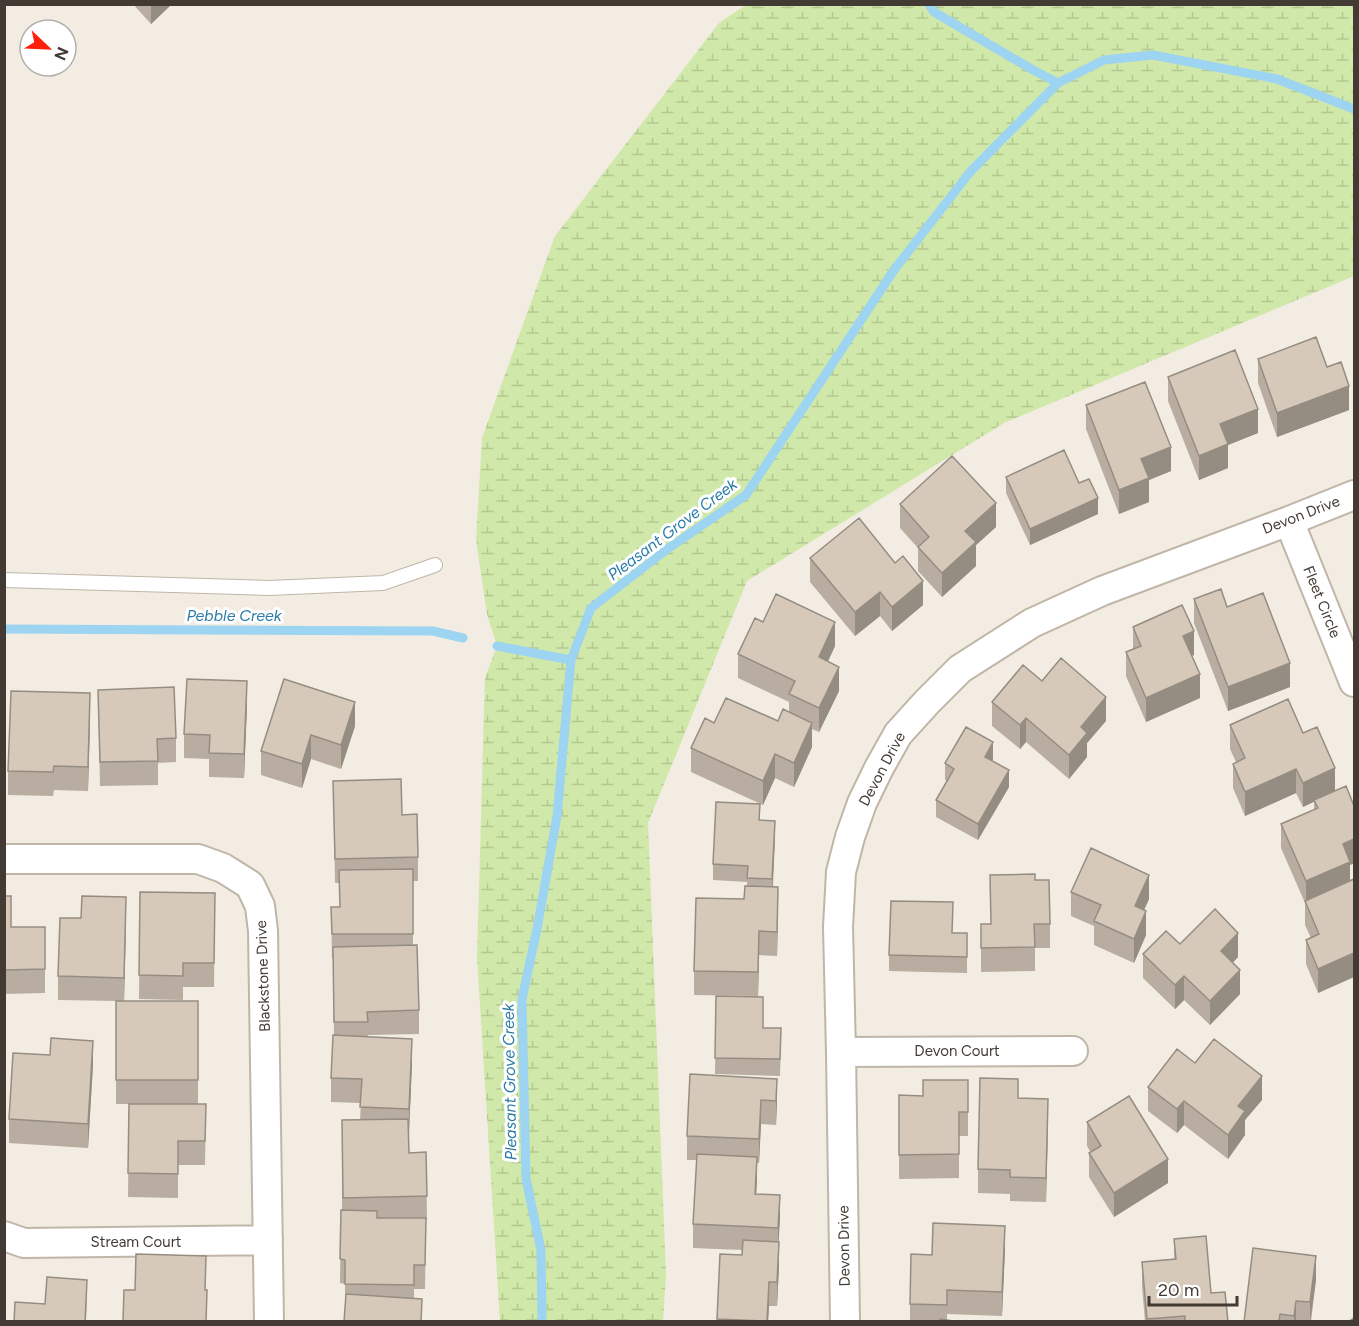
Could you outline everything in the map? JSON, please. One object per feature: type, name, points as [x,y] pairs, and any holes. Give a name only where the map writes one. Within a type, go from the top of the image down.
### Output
[{"type":"street","name":"Devon Drive","points":[[845,1322],[838,927],[841,872],[862,803],[898,734],[960,669],[1032,623],[1102,591],[1354,495]]},
{"type":"street","name":"Fleet Circle","points":[[1289,521],[1354,682]]},
{"type":"street","name":"Blackstone Drive","points":[[4,859],[198,859],[223,868],[250,885],[260,906],[263,931],[269,1322]]},
{"type":"street","name":"Devon Court","points":[[841,1052],[1073,1051]]},
{"type":"street","name":"Stream Court","points":[[4,1236],[24,1243],[268,1240]]},
{"type":"lane","points":[[4,580],[269,588],[383,583],[435,565]]},
{"type":"green space","points":[[746,5],[1354,5],[1354,276],[1004,423],[747,581],[648,823],[666,1275],[663,1321],[500,1321],[477,958],[485,678],[497,646],[487,614],[476,540],[482,438],[555,236],[719,23]]},
{"type":"building","points":[[1316,337],[1327,367],[1341,362],[1349,386],[1277,413],[1258,359]]},
{"type":"building","points":[[1235,350],[1258,409],[1220,424],[1228,444],[1199,456],[1168,377]]},
{"type":"building","points":[[1145,382],[1171,447],[1141,459],[1149,478],[1119,490],[1086,405]]},
{"type":"building","points":[[1064,450],[1079,483],[1089,479],[1098,498],[1030,529],[1006,477]]},
{"type":"building","points":[[952,456],[996,503],[965,531],[976,542],[942,573],[918,547],[929,537],[900,504]]},
{"type":"building","points":[[859,518],[895,563],[903,556],[923,581],[892,607],[880,592],[855,612],[810,558]]},
{"type":"building","points":[[1221,589],[1227,607],[1263,593],[1290,663],[1228,687],[1194,599]]},
{"type":"building","points":[[776,594],[835,622],[819,657],[839,667],[819,708],[789,694],[795,681],[738,654],[755,618],[763,622]]},
{"type":"building","points":[[1182,605],[1194,631],[1183,636],[1200,674],[1146,698],[1126,652],[1141,646],[1133,627]]},
{"type":"building","points":[[1061,658],[1106,697],[1081,727],[1087,733],[1069,755],[1026,718],[1020,725],[992,702],[1023,665],[1042,681]]},
{"type":"building","points":[[187,679],[247,681],[244,754],[209,753],[210,735],[184,734]]},
{"type":"building","points":[[284,679],[355,702],[341,745],[311,735],[302,764],[261,751]]},
{"type":"building","points":[[174,687],[176,738],[157,739],[158,761],[100,762],[98,690]]},
{"type":"building","points":[[11,691],[90,693],[88,767],[54,766],[53,772],[8,771]]},
{"type":"building","points":[[726,698],[778,721],[783,709],[812,723],[794,763],[775,754],[763,781],[691,748],[705,718],[714,723]]},
{"type":"building","points":[[1288,699],[1303,733],[1317,727],[1335,768],[1303,783],[1296,769],[1245,792],[1233,764],[1245,758],[1230,725]]},
{"type":"building","points":[[966,727],[993,742],[985,757],[1009,770],[978,824],[936,800],[954,769],[945,763]]},
{"type":"building","points":[[401,779],[402,815],[417,814],[418,857],[335,859],[333,781]]},
{"type":"building","points":[[1346,786],[1354,806],[1354,839],[1343,844],[1350,862],[1306,881],[1281,824],[1318,808],[1314,800]]},
{"type":"building","points":[[716,802],[760,804],[759,820],[775,821],[772,879],[747,878],[748,866],[713,864]]},
{"type":"building","points":[[1091,848],[1149,875],[1135,906],[1146,911],[1134,939],[1094,921],[1101,905],[1071,892]]},
{"type":"building","points":[[413,869],[413,934],[332,934],[331,907],[340,907],[339,870]]},
{"type":"building","points":[[1035,874],[1035,880],[1049,880],[1050,924],[1034,924],[1035,947],[981,948],[981,924],[991,924],[990,875]]},
{"type":"building","points":[[1354,879],[1354,953],[1318,969],[1306,940],[1319,934],[1305,901]]},
{"type":"building","points":[[745,886],[778,887],[777,932],[759,931],[758,972],[694,971],[696,898],[744,899]]},
{"type":"building","points":[[140,892],[215,893],[214,963],[183,963],[183,976],[139,975]]},
{"type":"building","points":[[4,896],[11,896],[11,927],[45,927],[45,969],[4,970]]},
{"type":"building","points":[[82,896],[126,897],[124,978],[58,976],[60,918],[81,918]]},
{"type":"building","points":[[891,901],[953,902],[952,933],[967,933],[967,957],[889,955]]},
{"type":"building","points":[[1215,909],[1238,933],[1221,951],[1240,970],[1210,1001],[1184,976],[1175,985],[1143,954],[1166,931],[1180,944]]},
{"type":"building","points":[[417,945],[419,1010],[367,1012],[368,1022],[334,1022],[333,947]]},
{"type":"building","points":[[716,996],[763,997],[763,1028],[781,1028],[780,1059],[715,1058]]},
{"type":"building","points":[[116,1001],[198,1001],[198,1080],[116,1080]]},
{"type":"building","points":[[333,1035],[412,1039],[409,1109],[360,1107],[362,1079],[331,1078]]},
{"type":"building","points":[[51,1038],[93,1041],[88,1124],[9,1119],[13,1053],[50,1055]]},
{"type":"building","points":[[1214,1039],[1262,1076],[1238,1106],[1245,1111],[1228,1135],[1184,1101],[1177,1109],[1148,1087],[1177,1049],[1195,1063]]},
{"type":"building","points":[[690,1074],[777,1079],[776,1101],[761,1100],[759,1139],[687,1136]]},
{"type":"building","points":[[980,1078],[1018,1079],[1018,1098],[1048,1099],[1046,1178],[1010,1177],[1010,1170],[978,1169]]},
{"type":"building","points":[[923,1080],[968,1080],[968,1112],[959,1112],[959,1154],[899,1155],[899,1095],[923,1096]]},
{"type":"building","points":[[1129,1096],[1168,1159],[1114,1193],[1089,1153],[1101,1146],[1087,1122]]},
{"type":"building","points":[[129,1104],[206,1104],[205,1141],[178,1141],[178,1174],[128,1173]]},
{"type":"building","points":[[408,1119],[409,1153],[426,1152],[427,1196],[343,1198],[342,1120]]},
{"type":"building","points":[[697,1154],[757,1157],[755,1194],[780,1195],[778,1228],[693,1224]]},
{"type":"building","points":[[341,1210],[377,1211],[377,1218],[426,1218],[425,1265],[414,1265],[414,1285],[345,1284],[345,1260],[340,1259]]},
{"type":"building","points":[[933,1223],[1005,1226],[1002,1292],[947,1290],[947,1305],[910,1304],[911,1254],[932,1255]]},
{"type":"building","points":[[1206,1236],[1211,1293],[1225,1292],[1228,1322],[1185,1322],[1185,1316],[1147,1319],[1142,1262],[1176,1259],[1174,1239]]},
{"type":"building","points":[[743,1240],[779,1242],[777,1282],[769,1282],[767,1321],[717,1319],[720,1254],[742,1255]]},
{"type":"building","points":[[1253,1248],[1316,1256],[1310,1302],[1296,1301],[1294,1316],[1280,1314],[1279,1322],[1244,1322]]},
{"type":"building","points":[[136,1254],[206,1256],[206,1322],[123,1322],[124,1290],[135,1290]]},
{"type":"building","points":[[47,1277],[87,1280],[85,1322],[14,1322],[15,1302],[45,1304]]},
{"type":"building","points":[[346,1294],[422,1299],[421,1322],[344,1322]]},
{"type":"building","points":[[940,1319],[960,1322],[940,1322]]},
{"type":"waterway","points":[[929,4],[934,12],[1058,83]]},
{"type":"waterway","name":"Pleasant Grove Creek","points":[[542,1322],[541,1250],[526,1179],[522,999],[557,816],[571,660],[591,608],[666,550],[746,495],[894,270],[970,172],[1058,83],[1104,60],[1153,55],[1277,79],[1354,109]]},
{"type":"waterway","name":"Pebble Creek","points":[[4,629],[433,631],[463,638]]},
{"type":"waterway","name":"Pebble Creek","points":[[497,646],[571,660]]}]
